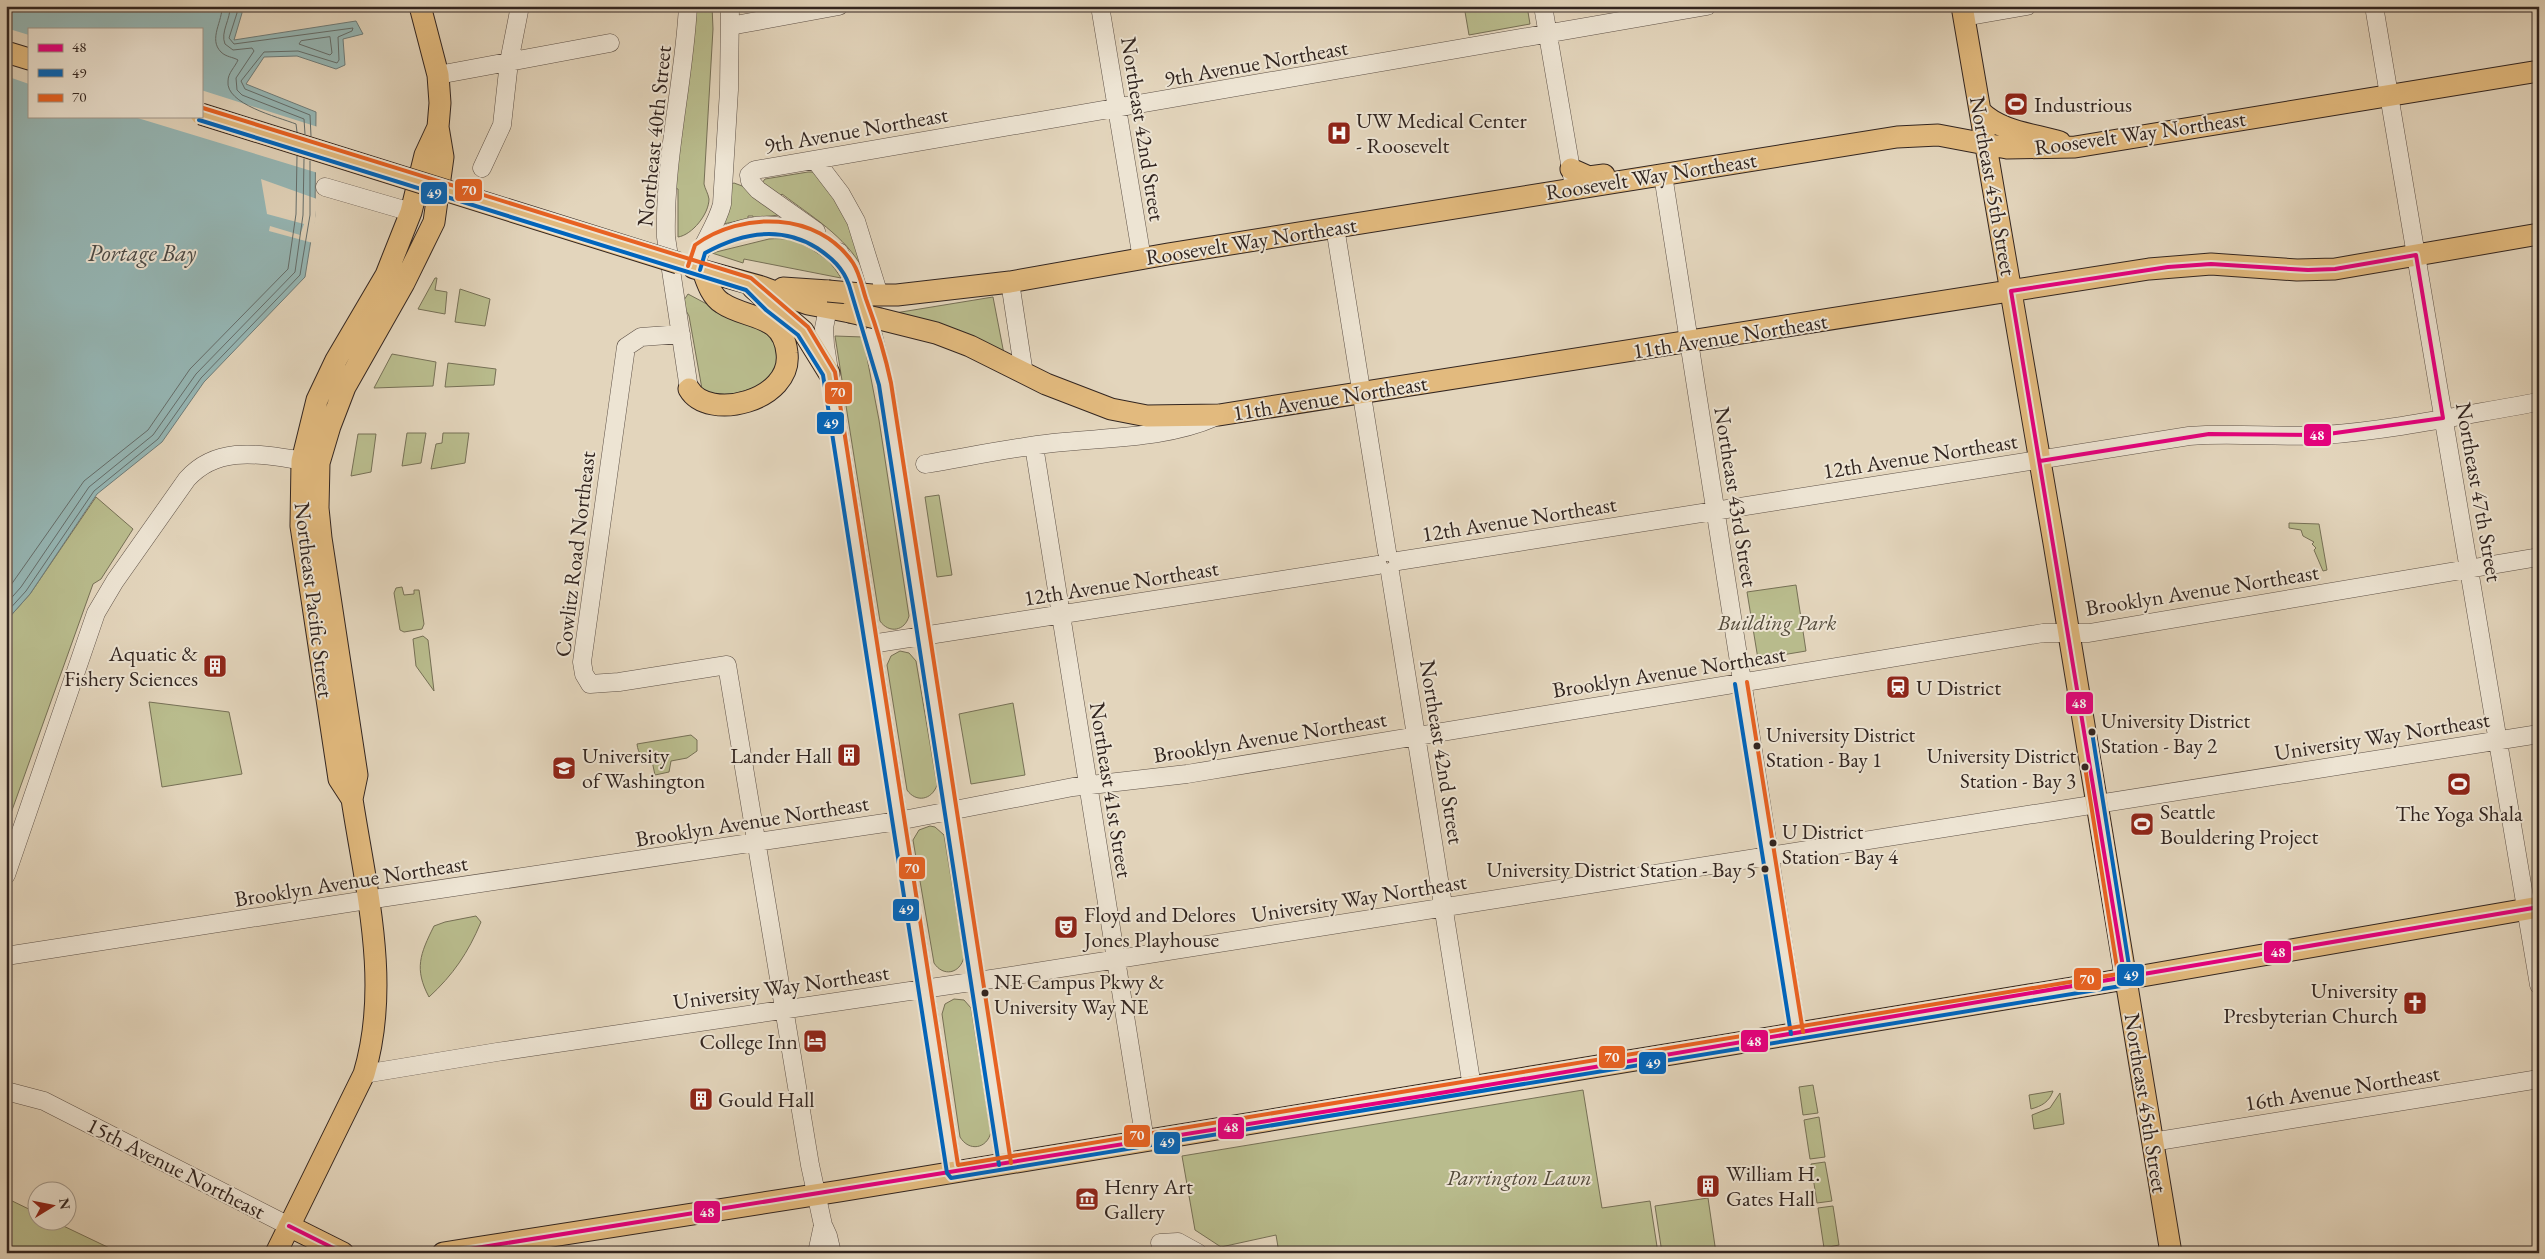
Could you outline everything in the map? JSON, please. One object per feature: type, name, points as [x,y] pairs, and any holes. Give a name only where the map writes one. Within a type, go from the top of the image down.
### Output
[{"type":"main road","points":[[420,6],[438,75],[440,102],[438,127]]},
{"type":"main road","name":"Northeast 45th Street","points":[[1963,12],[2069,633],[2171,1253]]},
{"type":"main road","points":[[6,52],[28,59]]},
{"type":"main road","name":"Roosevelt Way Northeast","points":[[828,299],[839,302],[858,301],[876,295],[916,293],[1010,282],[1335,227],[1573,179],[1624,172],[1640,178],[1911,135],[1938,135],[1986,146],[2025,149],[2075,147],[2539,70]]},
{"type":"main road","points":[[1980,111],[1991,121],[2003,126],[2075,147]]},
{"type":"main road","points":[[202,114],[694,263],[756,286],[828,299],[876,327],[936,333],[970,346],[1003,361],[1024,374],[1093,404],[1129,413],[1165,417],[1219,415]]},
{"type":"main road","name":"Northeast Pacific Street","points":[[276,1253],[364,1074],[374,1032],[377,1002],[376,963],[352,799],[357,775],[321,538],[311,462],[310,421],[326,380],[386,275],[411,212],[425,155],[438,127]]},
{"type":"main road","name":"Northeast Pacific Street","points":[[311,462],[330,426],[345,387],[404,283],[434,222],[444,157],[438,127]]},
{"type":"main road","name":"11th Avenue Northeast","points":[[1219,415],[2168,267],[2211,264],[2308,270],[2335,269],[2539,234]]},
{"type":"main road","points":[[689,389],[697,398],[712,405],[754,399],[776,386],[787,363],[786,345],[777,329],[762,318],[722,304],[710,290],[694,263]]},
{"type":"main road","points":[[756,286],[770,305],[803,331],[829,373]]},
{"type":"main road","points":[[443,1253],[817,1195],[1145,1141],[2125,979],[2533,908]]},
{"type":"main road","name":"15th Avenue Northeast","points":[[289,1226],[343,1253]]},
{"type":"street","points":[[482,168],[502,125],[510,62],[520,6]]},
{"type":"street","name":"Northeast 40th Street","points":[[688,6],[686,52],[667,181],[665,217],[666,237],[689,389]]},
{"type":"street","points":[[694,263],[720,212],[725,170],[730,6]]},
{"type":"street","points":[[730,26],[838,6]]},
{"type":"street","name":"Northeast 42nd Street","points":[[1100,6],[1142,259]]},
{"type":"street","points":[[1543,6],[1573,179]]},
{"type":"street","name":"9th Avenue Northeast","points":[[725,170],[749,175],[755,170],[1707,6]]},
{"type":"street","points":[[1963,12],[2027,6]]},
{"type":"street","name":"Northeast 47th Street","points":[[2374,6],[2498,740],[2533,908],[2539,985]]},
{"type":"street","points":[[438,75],[610,43]]},
{"type":"street","points":[[815,160],[837,188],[856,221],[876,295]]},
{"type":"street","points":[[749,175],[758,190],[826,238],[840,252],[853,278]]},
{"type":"street","name":"Northeast 43rd Street","points":[[1663,175],[1797,1033]]},
{"type":"street","points":[[325,187],[411,212]]},
{"type":"street","points":[[694,263],[730,232],[772,225],[808,236],[844,261]]},
{"type":"street","name":"Northeast 42nd Street","points":[[1335,227],[1472,1087]]},
{"type":"street","points":[[1010,282],[1024,374]]},
{"type":"street","points":[[828,299],[824,336],[829,373],[923,989],[953,1172]]},
{"type":"street","points":[[876,327],[922,636],[1005,1164]]},
{"type":"street","name":"Cowlitz Road Northeast","points":[[681,334],[641,337],[626,347],[582,662],[584,674],[590,684],[619,682],[727,665],[758,842]]},
{"type":"street","name":"12th Avenue Northeast","points":[[871,644],[1061,616],[2189,436],[2229,433],[2295,436],[2330,434],[2539,402]]},
{"type":"street","name":"11th Avenue Northeast","points":[[925,464],[1034,446],[1195,426],[1219,415]]},
{"type":"street","name":"Northeast 41st Street","points":[[1034,446],[1145,1141]]},
{"type":"street","points":[[6,875],[96,614],[115,581],[187,479],[201,465],[227,454],[246,453],[311,462]]},
{"type":"street","name":"Brooklyn Avenue Northeast","points":[[6,956],[367,900],[898,822],[950,810],[1089,785],[1187,774],[2043,633],[2089,633],[2539,558]]},
{"type":"street","name":"University Way Northeast","points":[[364,1074],[1116,960],[2539,734]]},
{"type":"street","points":[[758,842],[784,1010],[817,1195],[823,1225],[832,1253]]},
{"type":"street","name":"16th Avenue Northeast","points":[[2152,1142],[2539,1079]]},
{"type":"street","name":"15th Avenue Northeast","points":[[6,1091],[44,1101],[289,1226]]},
{"type":"street","points":[[817,1253],[823,1225]]},
{"type":"street","points":[[1160,1243],[1178,1242],[1198,1253]]},
{"type":"green space","points":[[696,6],[712,6],[713,29],[704,184],[709,199],[706,211],[699,223],[689,232],[678,237],[678,189],[674,188]]},
{"type":"green space","points":[[1464,6],[1527,6],[1530,24],[1469,35]]},
{"type":"green space","points":[[816,172],[844,209],[863,269],[847,246],[827,227],[782,194],[780,196],[762,183],[765,179]]},
{"type":"green space","points":[[734,183],[745,187],[779,215],[753,218],[753,216],[748,216],[748,219],[723,224],[731,184]]},
{"type":"green space","points":[[769,239],[791,240],[811,247],[835,268],[841,278],[744,259],[743,263],[712,253]]},
{"type":"green space","points":[[435,278],[437,278],[435,290],[447,292],[445,314],[418,309]]},
{"type":"green space","points":[[460,289],[490,299],[485,326],[455,322]]},
{"type":"green space","points":[[688,294],[718,310],[765,328],[781,353],[768,384],[716,399],[702,389],[689,316],[682,303]]},
{"type":"green space","points":[[993,297],[1004,354],[889,314]]},
{"type":"green space","points":[[835,336],[863,337],[879,420],[909,616],[904,625],[896,629],[888,628],[880,621]]},
{"type":"green space","points":[[392,354],[436,362],[433,386],[374,388]]},
{"type":"green space","points":[[448,363],[496,369],[494,385],[445,387]]},
{"type":"green space","points":[[407,433],[426,433],[421,463],[402,466]]},
{"type":"green space","points":[[443,433],[469,433],[465,463],[431,469],[436,444],[442,443]]},
{"type":"green space","points":[[358,434],[376,434],[371,472],[351,476]]},
{"type":"green space","points":[[939,495],[952,575],[937,577],[925,497]]},
{"type":"green space","points":[[96,497],[133,529],[101,579],[93,584],[6,827],[6,621],[30,594]]},
{"type":"green space","points":[[2289,523],[2319,524],[2327,570],[2323,571],[2314,550],[2316,548],[2312,544],[2314,542],[2303,536],[2301,530],[2289,528]]},
{"type":"green space","name":"Building Park","points":[[1796,585],[1806,651],[1758,659],[1747,592]]},
{"type":"green space","points":[[402,587],[404,595],[414,594],[414,590],[419,590],[424,624],[422,629],[404,632],[400,630],[394,593],[396,588]]},
{"type":"green space","points":[[423,636],[428,640],[434,691],[416,666],[413,639]]},
{"type":"green space","points":[[900,651],[909,653],[916,661],[937,785],[928,797],[924,798],[915,797],[907,790],[887,665],[891,656]]},
{"type":"green space","points":[[149,702],[229,712],[242,774],[162,787]]},
{"type":"green space","points":[[1013,703],[1025,775],[971,784],[959,714]]},
{"type":"green space","points":[[691,735],[697,740],[697,751],[687,758],[671,761],[669,772],[655,775],[652,761],[641,756],[638,751],[637,744]]},
{"type":"green space","points":[[930,826],[935,827],[944,835],[964,957],[959,967],[951,972],[942,970],[934,963],[913,840],[919,830]]},
{"type":"green space","points":[[476,916],[481,922],[471,944],[453,972],[429,997],[421,978],[420,970],[422,953],[434,926]]},
{"type":"green space","points":[[954,999],[964,1000],[971,1008],[991,1132],[986,1142],[977,1146],[968,1145],[960,1137],[942,1014],[945,1004]]},
{"type":"green space","points":[[1813,1085],[1818,1113],[1803,1115],[1799,1087]]},
{"type":"green space","name":"Parrington Lawn","points":[[1583,1090],[1602,1208],[1650,1201],[1658,1253],[1279,1253],[1276,1235],[1221,1247],[1195,1230],[1182,1156]]},
{"type":"green space","points":[[2053,1091],[2045,1103],[2031,1109],[2029,1095]]},
{"type":"green space","points":[[2060,1093],[2064,1124],[2034,1129],[2032,1115],[2050,1108]]},
{"type":"green space","points":[[1819,1117],[1825,1157],[1810,1159],[1804,1120]]},
{"type":"green space","points":[[1825,1162],[1832,1201],[1817,1203],[1811,1164]]},
{"type":"green space","points":[[6,1198],[28,1209],[28,1232],[76,1232],[120,1253],[6,1253]]},
{"type":"green space","points":[[1708,1198],[1716,1253],[1662,1253],[1655,1206]]},
{"type":"green space","points":[[1833,1206],[1839,1245],[1824,1248],[1818,1208]]},
{"type":"water","name":"Portage Bay","points":[[6,6],[241,6],[242,13],[234,40],[356,21],[363,34],[343,39],[345,65],[336,69],[297,56],[264,57],[246,84],[316,112],[315,215],[305,277],[204,382],[162,442],[97,494],[30,594],[6,621]]},
{"type":"pier","points":[[6,28],[28,35],[28,84],[6,76]]},
{"type":"pier","points":[[202,90],[318,127],[318,173],[138,118],[202,118]]},
{"type":"pier","points":[[261,179],[317,199],[313,243],[269,231],[270,226],[300,235],[304,224],[267,214]]},
{"type":"transit line","name":"70","points":[[203,108],[751,278],[808,327],[835,372],[958,1165],[2118,974],[2085,767]]},
{"type":"transit line","name":"49","points":[[199,120],[746,290],[766,310],[798,335],[823,375],[947,1173],[951,1178],[2127,985],[2131,978],[2092,732]]},
{"type":"transit line","name":"70","points":[[688,266],[695,245],[714,234],[735,226],[756,222],[778,222],[800,225],[820,233],[838,246],[853,263],[859,276],[880,340],[891,383],[1011,1163]]},
{"type":"transit line","name":"49","points":[[700,270],[705,253],[719,246],[747,237],[775,234],[789,236],[817,248],[844,273],[849,285],[879,385],[999,1165]]},
{"type":"transit line","name":"48","points":[[2040,461],[2209,434],[2321,435],[2443,418],[2416,255],[2335,269],[2308,270],[2211,264],[2168,267],[2011,291],[2125,979]]},
{"type":"transit line","name":"70","points":[[1747,682],[1803,1032]]},
{"type":"transit line","name":"49","points":[[1735,684],[1791,1034]]},
{"type":"transit line","name":"48","points":[[445,1253],[1493,1085],[2539,907]]},
{"type":"transit line","name":"48","points":[[289,1226],[343,1253]]},
{"type":"place","name":"Industrious","points":[[2016,104]]},
{"type":"place","name":"UW Medical Center - Roosevelt","points":[[1339,133]]},
{"type":"place","name":"Aquatic & Fishery Sciences","points":[[215,666]]},
{"type":"place","name":"U District","points":[[1898,687]]},
{"type":"place","name":"University District Station - Bay 2","points":[[2092,732]]},
{"type":"place","name":"University District Station - Bay 1","points":[[1757,746]]},
{"type":"place","name":"Lander Hall","points":[[849,755]]},
{"type":"place","name":"University District Station - Bay 3","points":[[2085,767]]},
{"type":"place","name":"University of Washington","points":[[564,768]]},
{"type":"place","name":"The Yoga Shala","points":[[2459,784]]},
{"type":"place","name":"Seattle Bouldering Project","points":[[2142,824]]},
{"type":"place","name":"U District Station - Bay 4","points":[[1773,843]]},
{"type":"place","name":"University District Station - Bay 5","points":[[1765,869]]},
{"type":"place","name":"Floyd and Delores Jones Playhouse","points":[[1066,927]]},
{"type":"place","name":"NE Campus Pkwy & University Way NE","points":[[985,993]]},
{"type":"place","name":"University Presbyterian Church","points":[[2415,1003]]},
{"type":"place","name":"College Inn","points":[[815,1041]]},
{"type":"place","name":"Gould Hall","points":[[701,1099]]},
{"type":"place","name":"William H. Gates Hall","points":[[1708,1186]]},
{"type":"place","name":"Henry Art Gallery","points":[[1087,1199]]}]
